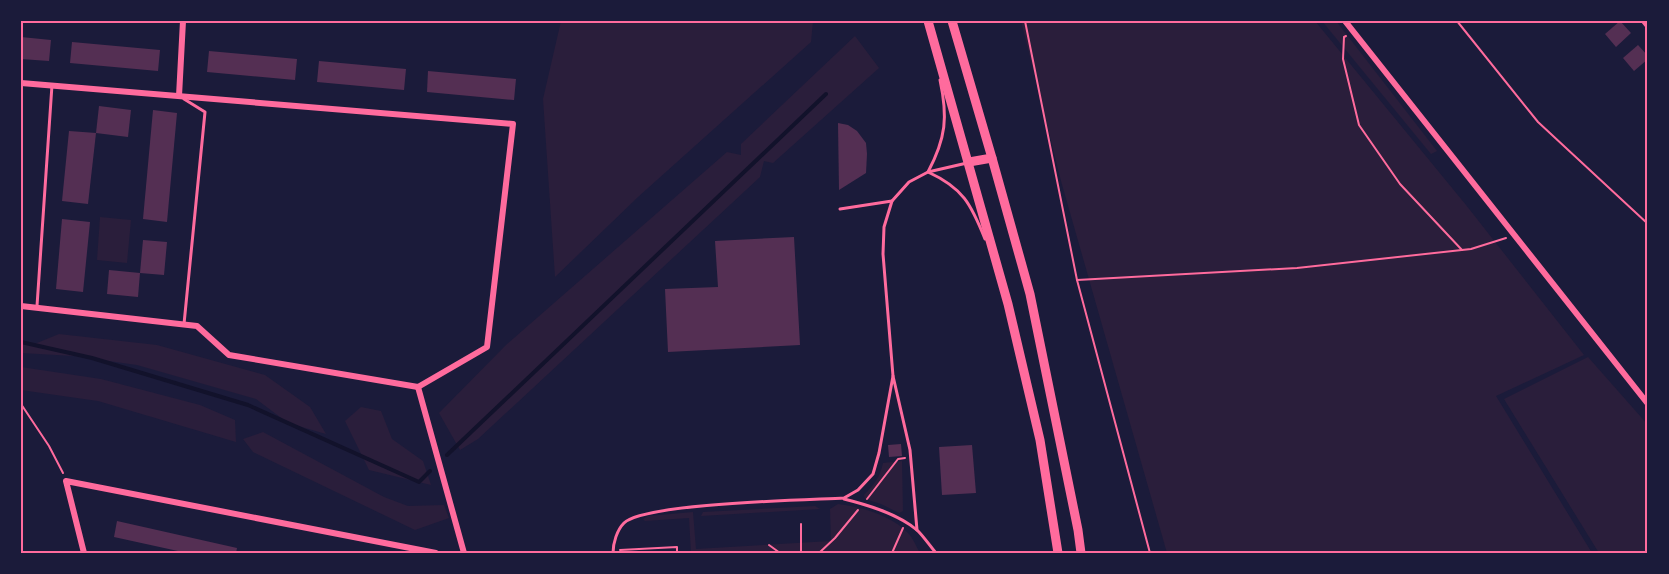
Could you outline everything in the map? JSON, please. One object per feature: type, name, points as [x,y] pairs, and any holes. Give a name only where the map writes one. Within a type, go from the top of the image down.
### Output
[{"type":"main road","points":[[952,21],[1030,294],[1081,553]]},
{"type":"main road","points":[[929,23],[1000,275],[1040,440],[1058,553]]},
{"type":"main road","points":[[969,162],[992,158]]},
{"type":"street","points":[[179,96],[183,21]]},
{"type":"street","points":[[1345,21],[1648,404]]},
{"type":"street","points":[[1644,21],[1648,26]]},
{"type":"street","points":[[21,83],[513,124],[486,347],[418,387],[229,355],[197,326],[21,306]]},
{"type":"street","points":[[418,387],[464,553]]},
{"type":"street","points":[[84,553],[66,481],[436,553]]},
{"type":"lane","points":[[928,172],[942,140],[945,106],[929,23]]},
{"type":"lane","points":[[36,308],[52,85]]},
{"type":"lane","points":[[179,96],[205,112],[184,324]]},
{"type":"lane","points":[[917,530],[910,450],[893,376],[884,227],[892,201],[909,182],[928,172],[969,162]]},
{"type":"lane","points":[[928,172],[948,181],[965,198],[977,219],[1000,275]]},
{"type":"lane","points":[[840,208],[892,201]]},
{"type":"lane","points":[[844,498],[858,490],[873,474],[893,376]]},
{"type":"lane","points":[[613,552],[615,538],[625,523],[642,514],[686,508],[844,498],[863,504],[917,530],[936,553]]},
{"type":"lane","points":[[928,544],[931,553]]},
{"type":"path","points":[[1024,21],[1077,280],[1150,553]]},
{"type":"path","points":[[1457,21],[1538,122],[1648,224]]},
{"type":"path","points":[[1354,32],[1344,38],[1343,60],[1359,125],[1400,184],[1462,250]]},
{"type":"path","points":[[1077,280],[1296,268],[1471,249],[1514,235]]},
{"type":"path","points":[[21,404],[49,446],[66,481]]},
{"type":"path","points":[[892,553],[905,523]]},
{"type":"path","points":[[801,524],[801,553]]},
{"type":"path","points":[[769,545],[780,553]]},
{"type":"path","points":[[613,552],[676,547],[677,553]]},
{"type":"shaded area","points":[[561,21],[813,21],[811,42],[638,197],[555,277],[543,99]]},
{"type":"shaded area","points":[[1021,21],[1315,21],[1466,205],[1584,355],[1496,396],[1592,553],[1167,553],[1061,181]]},
{"type":"shaded area","points":[[1322,21],[1336,21],[1437,151],[1431,154]]},
{"type":"shaded area","points":[[855,36],[879,68],[773,163],[764,161],[760,177],[478,439],[460,450],[439,413],[507,344],[727,152],[741,155],[741,144]]},
{"type":"shaded area","points":[[100,217],[131,220],[127,263],[97,260]]},
{"type":"shaded area","points":[[59,334],[157,345],[265,375],[310,407],[326,434],[288,423],[256,399],[137,365],[74,356],[21,353],[21,342],[32,345]]},
{"type":"shaded area","points":[[1588,357],[1648,425],[1648,553],[1599,553],[1504,399]]},
{"type":"shaded area","points":[[21,367],[101,379],[200,405],[235,420],[236,442],[98,401],[21,390]]},
{"type":"shaded area","points":[[361,407],[381,411],[392,439],[423,461],[431,485],[369,470],[345,421]]},
{"type":"shaded area","points":[[263,432],[384,497],[408,506],[444,505],[449,518],[415,530],[253,452],[243,439]]},
{"type":"shaded area","points":[[902,461],[903,511],[899,513],[865,499],[864,495],[876,480],[883,463]]},
{"type":"shaded area","points":[[838,504],[866,510],[893,521],[910,535],[920,553],[691,553],[689,518],[645,521],[643,519],[648,516],[693,512],[696,549],[831,541],[830,509]]},
{"type":"shaded area","points":[[815,506],[820,509],[701,516],[703,512]]},
{"type":"building","points":[[1620,21],[1631,33],[1616,47],[1605,34]]},
{"type":"building","points":[[21,37],[51,40],[49,61],[21,59]]},
{"type":"building","points":[[72,42],[160,50],[158,71],[70,63]]},
{"type":"building","points":[[1638,45],[1648,59],[1634,71],[1623,58]]},
{"type":"building","points":[[209,51],[297,59],[295,80],[207,72]]},
{"type":"building","points":[[319,61],[406,69],[404,90],[317,82]]},
{"type":"building","points":[[428,71],[516,79],[514,100],[427,92]]},
{"type":"building","points":[[99,106],[131,110],[128,137],[96,133]]},
{"type":"building","points":[[153,110],[177,113],[167,222],[143,219]]},
{"type":"building","points":[[838,123],[848,125],[857,131],[866,143],[867,154],[866,173],[839,190]]},
{"type":"building","points":[[69,131],[96,133],[88,204],[62,201]]},
{"type":"building","points":[[62,219],[90,222],[83,292],[56,289]]},
{"type":"building","points":[[794,237],[800,345],[668,352],[665,289],[718,287],[715,241]]},
{"type":"building","points":[[143,240],[167,242],[164,275],[140,273]]},
{"type":"building","points":[[109,270],[140,273],[138,297],[107,294]]},
{"type":"building","points":[[901,444],[902,456],[889,457],[888,445]]},
{"type":"building","points":[[972,445],[976,493],[942,495],[939,447]]},
{"type":"building","points":[[117,521],[237,548],[236,553],[187,553],[114,537]]},
{"type":"waterway","points":[[447,455],[826,94]]},
{"type":"waterway","points":[[21,342],[92,358],[248,405],[419,482],[430,471]]}]
